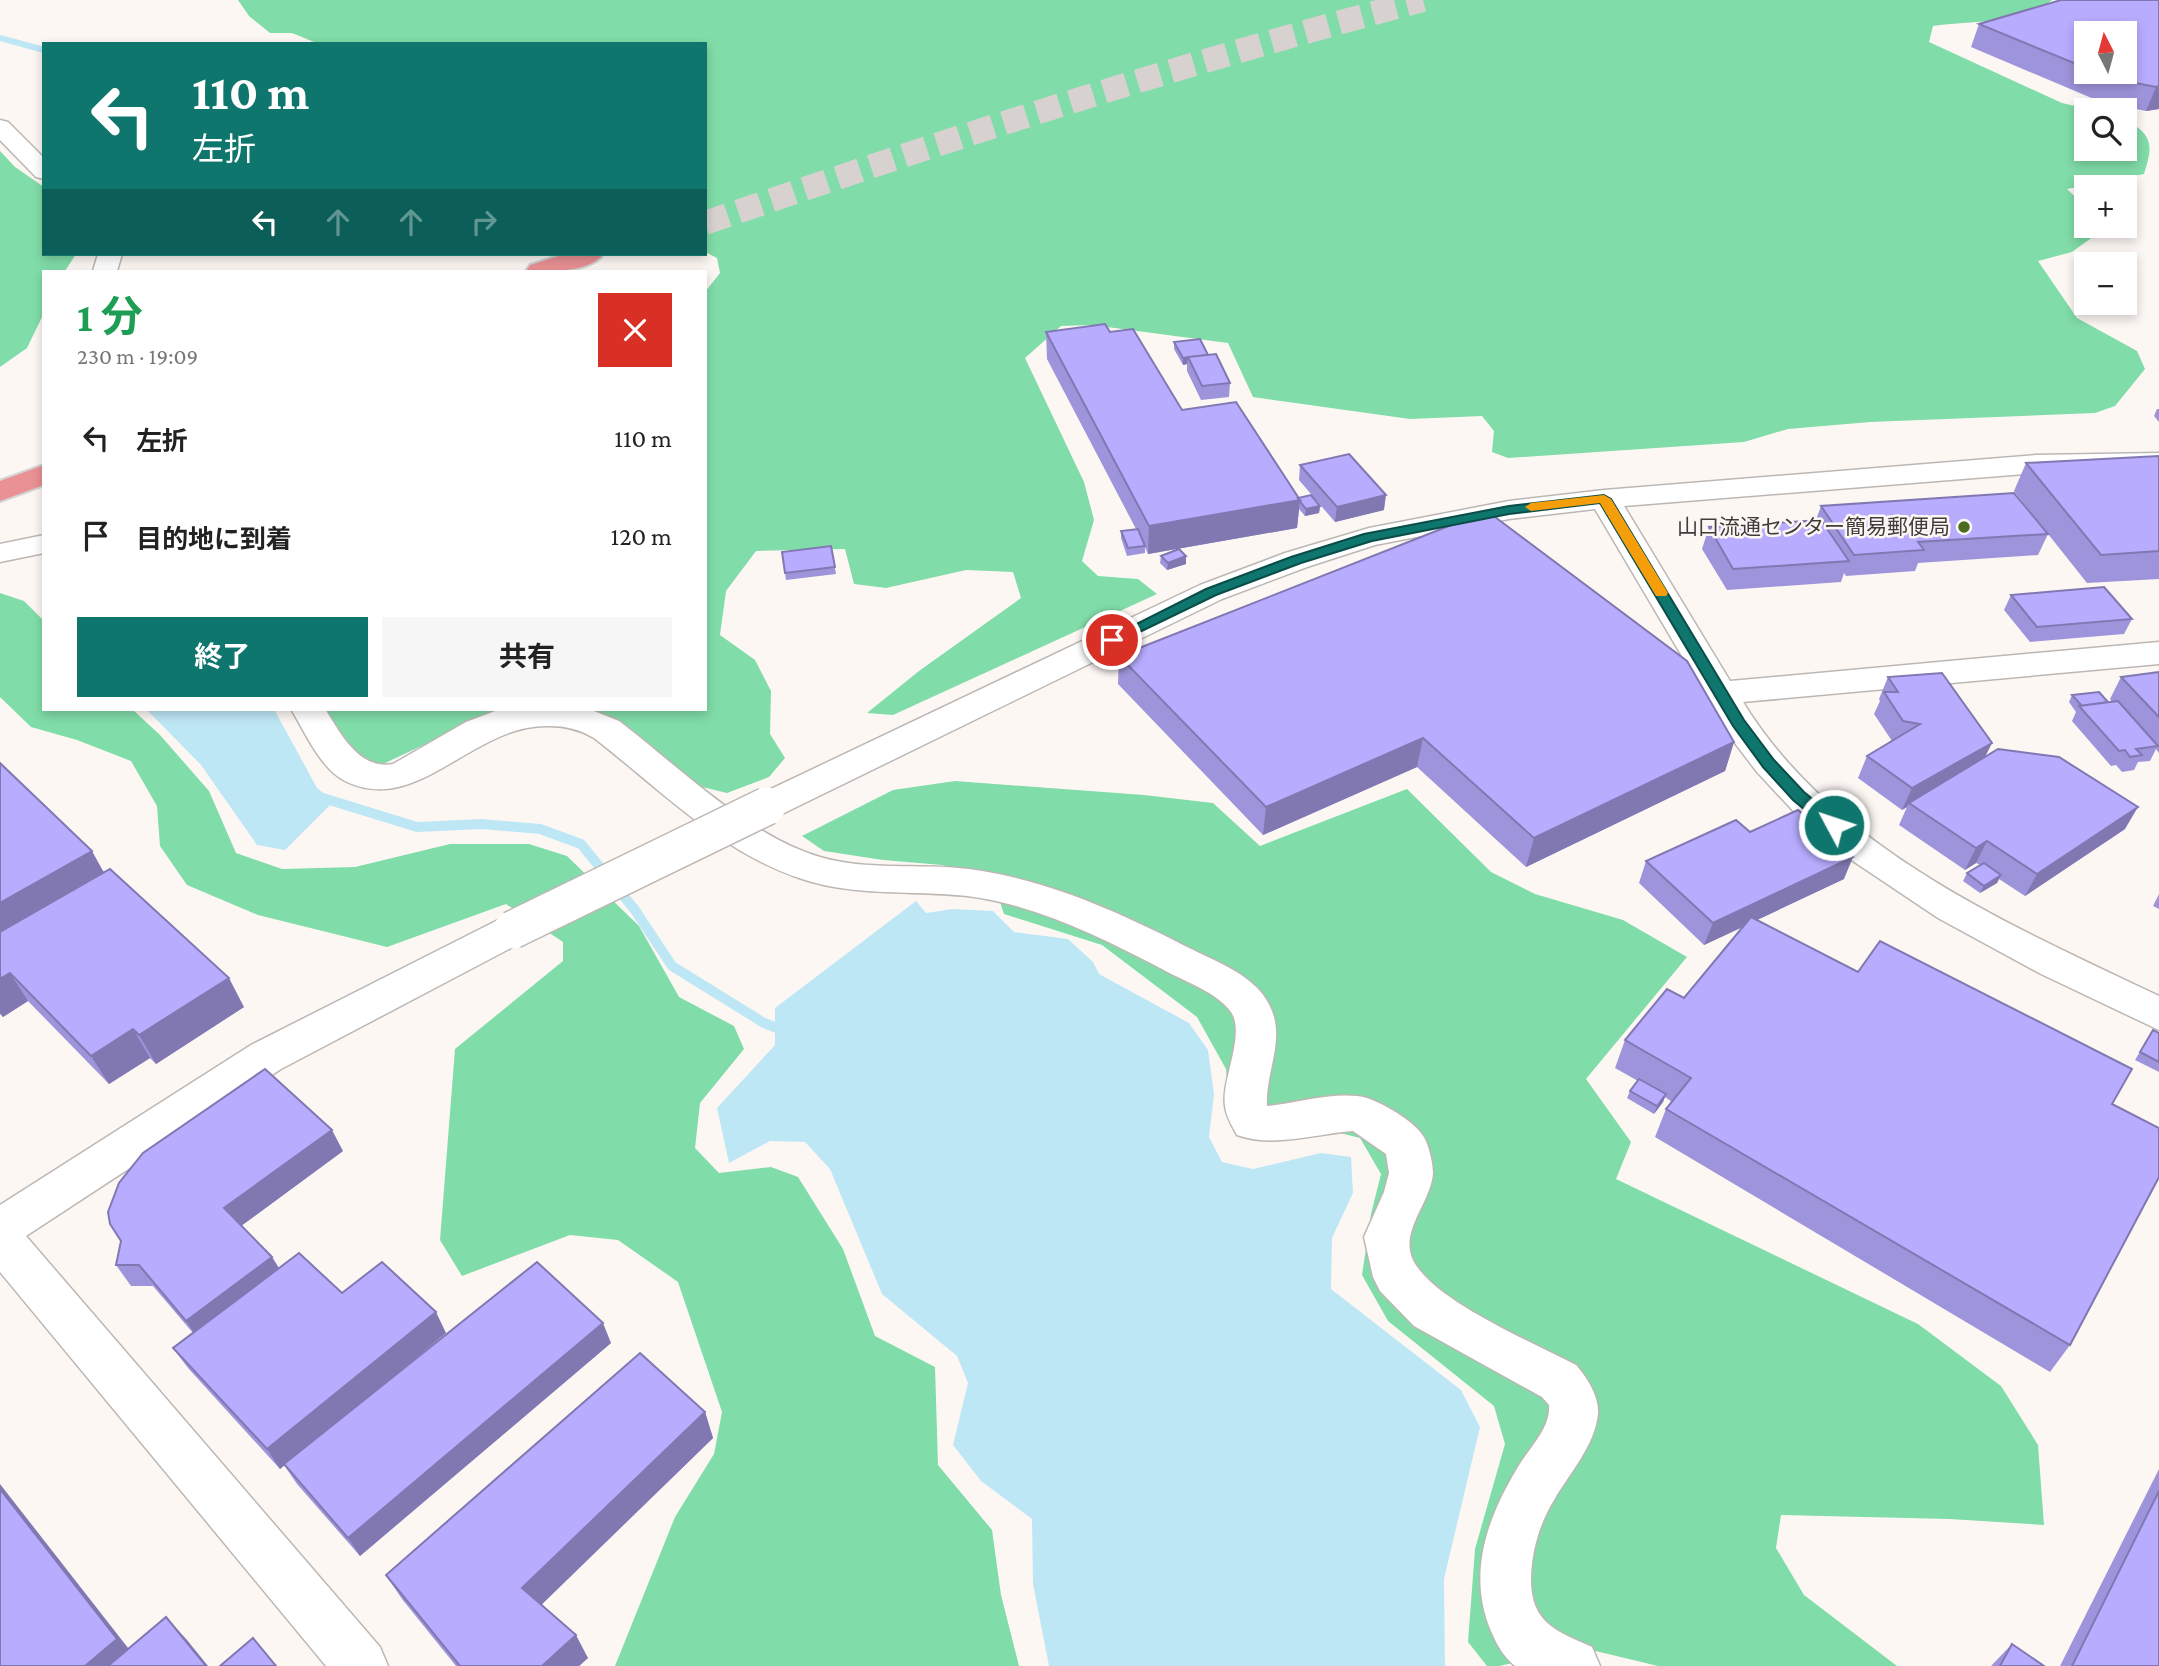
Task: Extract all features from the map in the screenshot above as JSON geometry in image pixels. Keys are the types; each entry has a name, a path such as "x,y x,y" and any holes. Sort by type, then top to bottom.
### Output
{"highway":[{"path":"543,270 584,256"},
{"path":"571,270 611,256"},
{"path":"0,467 42,451"},
{"path":"0,478 42,461"},
{"path":"0,492 42,475"}],"street":[{"path":"0,127 42,170"},
{"path":"0,1229 266,1057 512,930 1211,592 1296,560 1369,537 1439,522 1509,510 1604,499 2036,464 2159,462"},
{"path":"1604,499 1738,723 1768,763 1799,796 1872,856 1925,893 2012,942 2159,1014"},
{"path":"0,553 42,544"},
{"path":"1721,693 2159,653"},
{"path":"309,711 320,732 351,770 364,776 399,775 421,767 453,746 512,717 562,715 595,722 613,732 636,755 707,809 758,844 795,863 828,872 956,881 1023,892 1152,946 1225,985 1248,1004 1255,1023 1246,1104 1252,1123 1268,1124 1320,1116 1358,1114 1382,1126 1406,1145 1411,1173 1406,1192 1386,1237 1396,1277 1430,1311 1559,1381 1572,1396 1573,1419 1525,1501 1508,1550 1505,1591 1513,1624 1531,1646 1573,1666"},
{"path":"0,1240 361,1666"}],"green space":[{"path":"238,0 2052,0 2040,8 2011,18 1933,26 1929,42 2062,103 2074,106 2074,161 2137,161 2137,127 2146,135 2150,147 2144,174 2074,175 2074,188 2067,189 2074,196 2074,238 2091,238 2072,252 2038,261 2074,315 2137,351 2145,369 2115,406 2095,413 1870,422 1788,429 1744,442 1508,458 1492,452 1494,431 1482,416 1410,419 1253,397 1228,343 1092,325 1061,326 1025,358 1084,482 1094,520 1082,561 1098,576 1138,579 1157,594 893,715 867,713 919,671 1021,598 1013,572 966,570 886,588 854,584 845,549 756,551 726,591 720,635 755,660 771,691 770,734 785,758 769,777 727,793 694,785 612,724 581,711 707,711 707,289 720,273 717,258 707,253 707,42 314,42 292,33 270,33 249,16"},
{"path":"0,151 15,167 42,186 42,256 75,256 66,270 42,270 42,317 27,348 0,367"},
{"path":"0,593 24,601 42,619 42,711 134,711 160,735 209,791 236,853 282,869 355,867 450,844 529,844 567,856 639,926 679,997 734,1026 744,1049 700,1103 695,1148 719,1173 771,1167 798,1177 843,1249 875,1336 935,1367 938,1465 992,1530 1001,1595 1019,1666 615,1666 675,1517 714,1454 722,1412 678,1282 618,1240 570,1235 462,1276 440,1240 455,1049 563,961 563,942 506,904 387,947 258,915 187,885 160,846 157,806 131,761 77,740 31,727 0,697"},
{"path":"295,711 496,711 381,765 336,768 306,736"},
{"path":"955,781 1144,795 1213,803 1260,846 1407,789 1491,872 1535,894 1623,920 1687,957 1586,1079 1631,1142 1616,1179 1918,1324 2001,1386 2038,1445 2044,1525 1949,1519 1781,1515 1776,1548 1804,1595 1897,1666 1658,1666 1583,1648 1499,1666 1487,1666 1468,1642 1475,1549 1505,1444 1494,1406 1388,1321 1362,1275 1371,1214 1381,1174 1360,1138 1332,1131 1245,1139 1230,1118 1226,1069 1197,1017 1102,945 1004,914 992,878 942,865 824,851 802,836 893,790"}],"water":[{"path":"148,711 275,711 317,788 334,801 285,850 257,845 201,765"},
{"path":"916,901 926,913 953,909 993,911 1014,932 1068,939 1093,962 1099,974 1189,1023 1208,1050 1214,1094 1209,1137 1222,1162 1253,1169 1321,1153 1351,1157 1353,1193 1332,1238 1331,1289 1461,1390 1480,1427 1444,1579 1445,1666 1049,1666 1033,1584 1032,1519 981,1481 953,1445 968,1383 957,1356 882,1294 830,1169 805,1142 770,1141 729,1163 717,1108 775,1045 775,1008"}],"building":[{"path":"2061,0 2159,0 2159,86 2137,83 2137,21 2074,21 2074,63 1979,24"},
{"path":"1105,324 1110,332 1133,329 1182,410 1236,402 1300,500 1149,526 1046,332"},
{"path":"1200,339 1208,355 1183,358 1174,342"},
{"path":"1216,354 1230,383 1202,386 1188,357"},
{"path":"1349,454 1386,495 1337,507 1300,465"},
{"path":"2159,456 2159,551 2101,555 2026,463"},
{"path":"2014,493 2048,534 1918,542 1924,550 1854,555 1821,506"},
{"path":"1311,495 1320,506 1306,509 1298,498"},
{"path":"1487,511 1687,661 1734,742 1534,838 1423,738 1266,807 1119,656"},
{"path":"1821,520 1849,561 1733,569 1709,527"},
{"path":"1138,529 1145,546 1128,548 1121,531"},
{"path":"831,546 835,567 785,573 782,552"},
{"path":"1179,549 1186,556 1168,563 1161,556"},
{"path":"2104,587 2132,619 2037,627 2011,595"},
{"path":"2159,672 2159,717 2121,677"},
{"path":"1942,673 1992,743 1912,788 1867,756 1920,724 1903,721 1884,692 1898,692 1888,677"},
{"path":"2099,692 2108,702 2082,706 2072,695"},
{"path":"2118,701 2158,746 2136,749 2142,755 2130,757 2125,750 2119,751 2079,706"},
{"path":"1998,749 2059,757 2138,807 2037,874 1987,841 1976,848 1909,803"},
{"path":"0,763 92,851 0,903"},
{"path":"1798,810 1853,857 1713,923 1646,861 1736,820 1750,832"},
{"path":"1984,863 2001,875 1984,886 1967,873"},
{"path":"110,869 229,978 139,1035 133,1029 91,1056 10,973 0,979 0,932"},
{"path":"1751,917 1858,972 1880,941 2132,1069 2112,1104 2159,1128 2159,1177 2070,1345 1666,1109 1691,1078 1625,1040 1667,989 1684,998"},
{"path":"2153,1030 2159,1033 2159,1062 2140,1052"},
{"path":"265,1069 332,1130 224,1208 272,1257 186,1321 139,1265 116,1265 121,1241 110,1224 108,1212 119,1183 143,1153"},
{"path":"1639,1079 1666,1094 1657,1106 1630,1091"},
{"path":"299,1253 342,1293 382,1262 436,1312 267,1449 173,1348"},
{"path":"537,1262 603,1323 348,1538 284,1464"},
{"path":"640,1353 705,1412 522,1588 576,1635 542,1666 460,1666 386,1575"},
{"path":"0,1489 117,1639 85,1666 0,1666"},
{"path":"2159,1491 2159,1666 2072,1666"},
{"path":"166,1617 206,1666 108,1666"},
{"path":"253,1638 276,1666 220,1666"},
{"path":"2012,1644 2044,1666 2000,1666"}],"waterway":[{"path":"0,38 42,49"},
{"path":"323,798 417,827 482,824 540,829 581,844 635,910 672,966 764,1023 787,1032"}],"tunnel":[{"path":"707,222 1062,105 1242,50 1423,0"}],"slow traffic":[{"path":"1531,507 1604,499 1661,593"}],"place":[{"name":"山口流通センター簡易郵便局","path":"1964,527"}],"route":[{"path":"1112,640 1211,592 1296,560 1369,537 1509,510 1604,499 1738,723 1768,763 1799,796 1834,825"}]}
